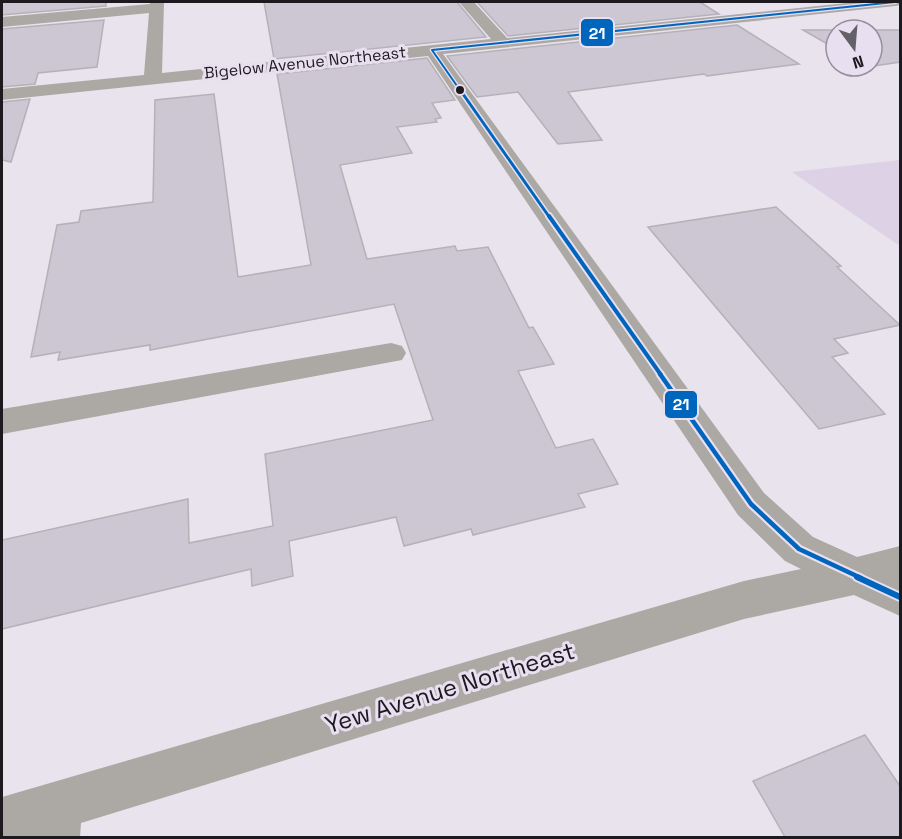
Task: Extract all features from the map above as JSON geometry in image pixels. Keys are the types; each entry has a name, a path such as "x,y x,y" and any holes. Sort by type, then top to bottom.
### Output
{"street":[{"path":"466,2 502,42"},
{"path":"889,2 900,8"},
{"name":"Bigelow Avenue Northeast","path":"2,95 895,2"},
{"path":"2,22 156,5 153,78"},
{"path":"432,50 751,504 799,549 900,597"},
{"path":"2,422 391,352"},
{"name":"Yew Avenue Northeast","path":"2,822 55,822 744,600 900,564"}],"shaded area":[{"path":"900,160 900,246 792,172"}],"building":[{"path":"2,2 106,2 106,6 2,15"},
{"path":"264,2 457,2 486,37 274,59"},
{"path":"477,2 700,2 719,14 508,36"},
{"path":"104,20 97,67 38,73 35,84 2,87 2,29"},
{"path":"737,25 799,64 568,92 602,140 558,144 518,92 477,97 447,56"},
{"path":"803,30 824,30 824,42"},
{"path":"884,30 900,30 900,62 884,64"},
{"path":"427,58 455,100 432,103 441,118 435,119 437,122 397,127 412,153 340,165 367,259 455,246 457,251 488,247 529,328 533,327 554,364 518,371 556,448 593,439 618,484 578,494 585,507 473,535 471,529 404,546 396,517 289,541 293,576 252,586 251,569 2,629 2,540 188,499 189,543 273,526 265,454 433,420 394,304 150,350 150,345 58,360 60,352 31,357 57,225 79,222 81,211 153,202 155,100 214,94 238,277 311,265 277,74"},
{"path":"30,99 11,162 2,160 2,102"},
{"path":"776,207 841,266 837,267 900,325 834,339 848,353 832,357 885,414 819,429 648,227"},
{"path":"865,735 900,786 900,837 785,837 753,781"}],"transit line":[{"name":"21","path":"895,2 432,50 751,504 799,549 900,597"}]}
